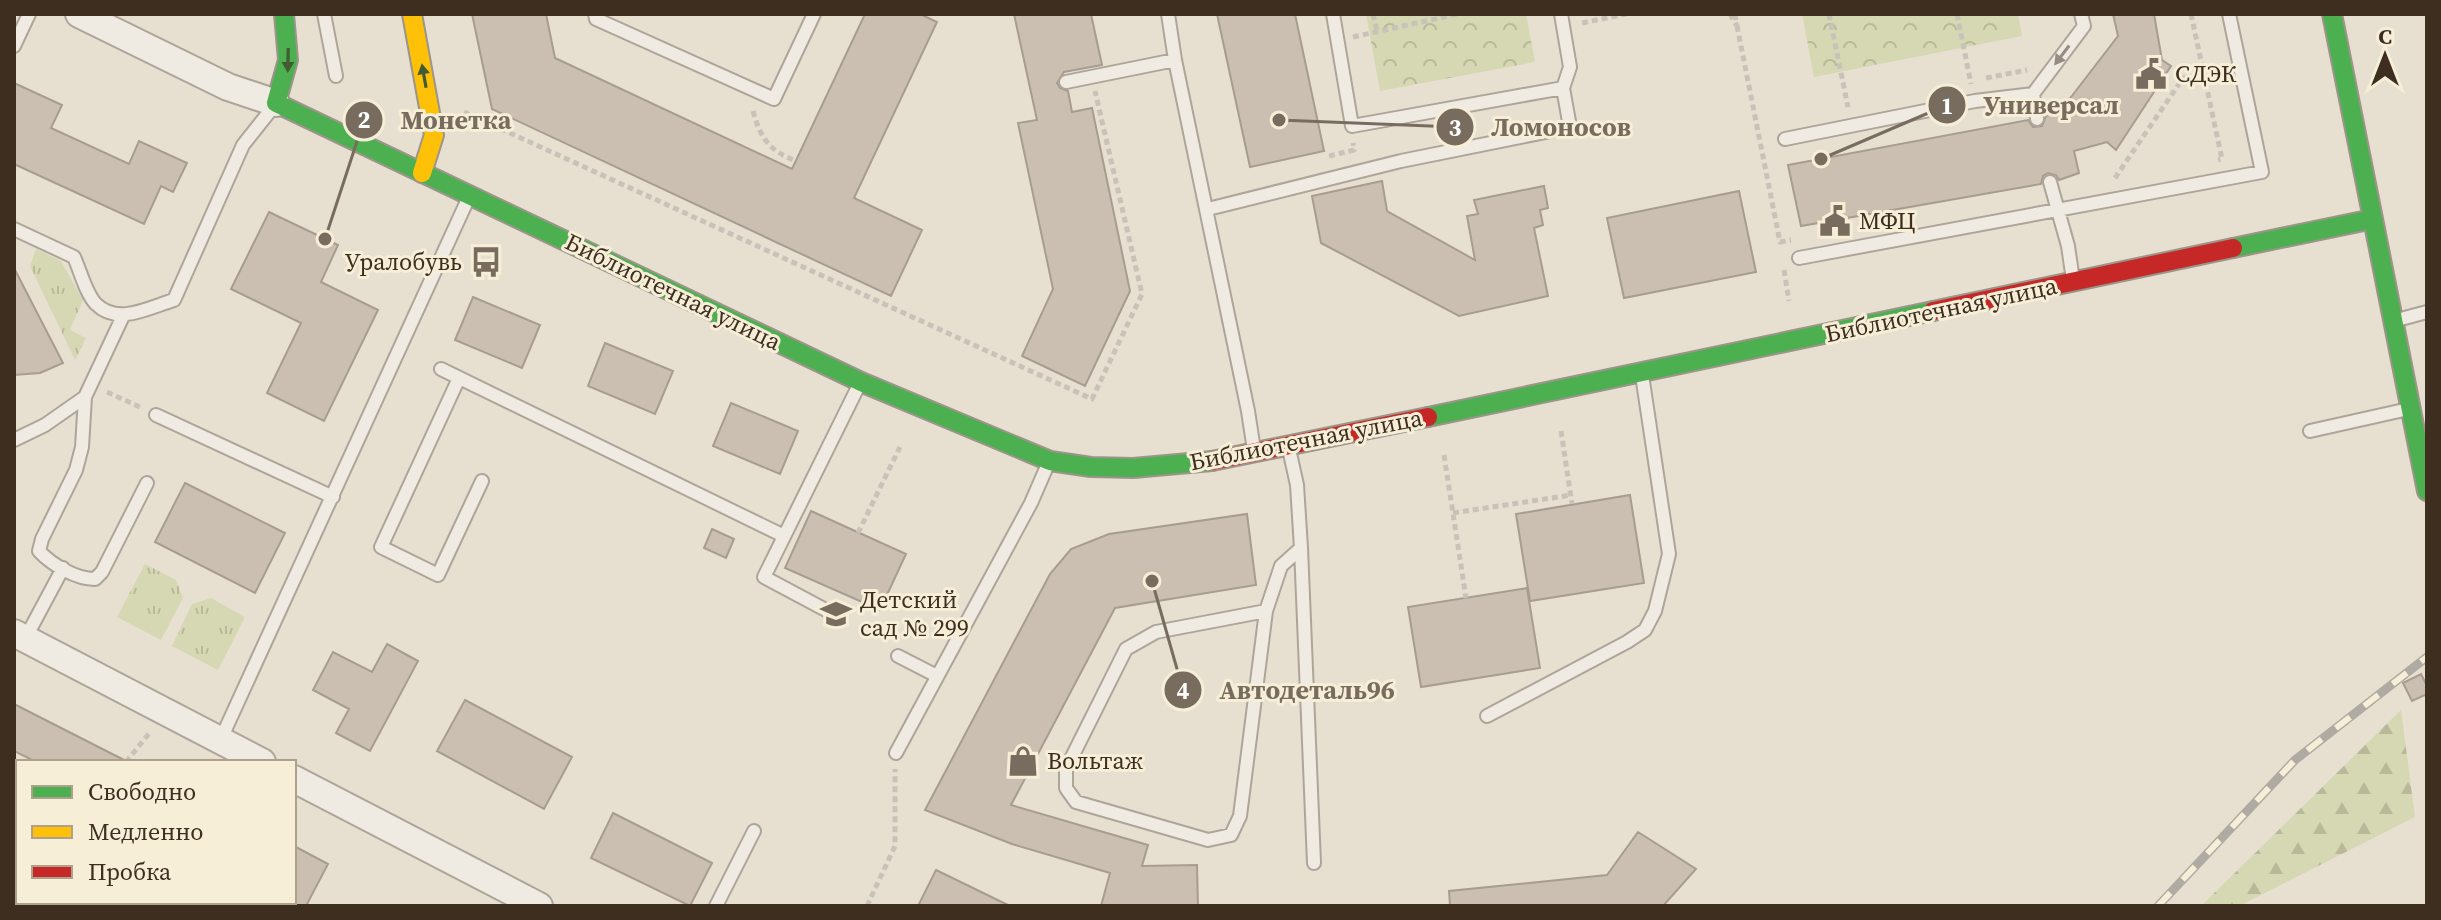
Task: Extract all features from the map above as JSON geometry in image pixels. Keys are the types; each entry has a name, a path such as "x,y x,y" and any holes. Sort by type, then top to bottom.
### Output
{"street":[{"path":"276,103 288,74 289,38 284,14"},
{"path":"412,14 434,135 422,173"},
{"path":"2332,14 2427,491"},
{"name":"Библиотечная улица","path":"88,16 228,87 276,103 861,382 1050,461 1091,467 1133,468 1217,461 2373,219"},
{"path":"19,636 258,760"},
{"path":"296,780 539,906"}],"lane":[{"path":"14,46 29,14"},
{"path":"324,14 336,76"},
{"path":"595,14 596,19 774,99 814,14"},
{"path":"1168,14 1254,452"},
{"path":"1333,14 1352,126 1563,88"},
{"path":"1208,209 1401,161 1570,127 1563,88 1570,67 1561,14"},
{"path":"2037,119 2033,94 2084,26 2081,14"},
{"path":"1799,258 2262,172 2229,14"},
{"path":"1066,82 1175,60"},
{"path":"1785,139 1975,101 2033,94"},
{"path":"14,229 74,257 95,303 123,316 174,300 243,145 276,103"},
{"path":"2050,182 2068,246 2073,283"},
{"path":"220,741 470,196"},
{"path":"2394,321 2427,312"},
{"path":"14,440 45,425 85,397 123,316"},
{"path":"441,369 784,536"},
{"path":"1487,716 1627,642 1645,630 1655,611 1669,554 1642,372"},
{"path":"459,378 381,547 438,575 482,481"},
{"path":"837,616 764,577 861,382"},
{"path":"85,397 82,447 76,470 39,551 47,560 84,579 95,579 102,572 147,483"},
{"path":"2310,431 2411,408"},
{"path":"156,415 333,497"},
{"path":"1288,446 1297,485 1301,548 1314,863"},
{"path":"896,753 1031,503 1050,461"},
{"path":"1266,611 1156,632 1126,649 1066,769 1066,788 1076,802 1208,840 1231,835 1240,816 1266,611 1281,566 1301,548"},
{"path":"19,636 63,568"},
{"path":"898,656 937,676"},
{"path":"716,906 754,831"}],"path":[{"path":"1373,14 1377,31"},
{"path":"1337,41 1458,14"},
{"path":"1582,24 1626,14"},
{"path":"1732,14 1737,26 1780,242 1795,239"},
{"path":"1829,14 1852,127"},
{"path":"1957,14 1975,101"},
{"path":"2191,14 2222,159 2206,162"},
{"path":"1955,84 2034,69"},
{"path":"2115,178 2183,78 2204,74"},
{"path":"464,112 1092,399 1142,294 1092,77"},
{"path":"747,86 759,133 780,156 796,161"},
{"path":"1835,109 1863,103"},
{"path":"1329,156 1354,150"},
{"path":"2103,181 2130,176"},
{"path":"92,385 156,415"},
{"path":"1561,431 1572,504"},
{"path":"858,533 900,447"},
{"path":"1444,455 1466,598"},
{"path":"1453,513 1571,495"},
{"path":"128,760 166,711"},
{"path":"867,906 895,846 896,753"}],"green space":[{"path":"1366,14 1526,14 1535,62 1380,91"},
{"path":"1802,14 2018,14 2022,36 1814,77"},
{"path":"36,249 61,261 83,300 70,330 86,338 75,360 30,266"},
{"path":"145,564 176,580 183,598 161,640 117,617"},
{"path":"211,598 245,617 218,670 172,646 192,604"},
{"path":"2401,710 2415,817 2239,906 2201,906"}],"building":[{"path":"472,14 546,14 555,58 792,169 865,14 920,14 937,22 854,198 922,230 891,296 492,109"},
{"path":"1014,14 1091,14 1102,65 1064,72 1057,83 1068,91 1072,112 1092,108 1130,291 1085,386 1022,356 1053,289 1018,123 1037,120"},
{"path":"1217,14 1295,14 1324,151 1250,167"},
{"path":"2113,14 2154,14 2162,60 2171,66 2116,150 2107,142 2074,151 2079,173 2059,180 2056,175 2048,173 2043,176 2041,184 1801,226 1788,165 2028,120 2033,127 2042,126 2046,116 2061,110 2118,36"},
{"path":"14,83 62,105 51,128 129,164 139,141 187,163 173,192 161,186 144,224 14,164"},
{"path":"1382,181 1387,211 1475,260 1467,216 1478,214 1474,200 1544,186 1548,208 1540,210 1543,225 1534,228 1548,296 1459,316 1321,243 1312,196"},
{"path":"1739,191 1756,272 1624,298 1607,218"},
{"path":"269,212 338,245 321,282 378,310 324,421 267,393 301,323 231,289"},
{"path":"14,268 63,363 40,373 14,375"},
{"path":"473,297 540,325 522,368 455,340"},
{"path":"605,343 673,371 655,414 588,386"},
{"path":"731,403 798,431 780,474 713,446"},
{"path":"185,483 285,533 255,593 155,542"},
{"path":"1630,495 1644,583 1530,601 1516,514"},
{"path":"811,511 906,554 880,610 785,568"},
{"path":"1247,514 1256,585 1115,608 1011,805 1148,845 1142,866 1197,865 1198,906 1101,906 1110,873 1012,844 925,810 1050,574 1071,549 1109,534"},
{"path":"712,529 734,539 726,558 704,548"},
{"path":"1527,588 1540,668 1421,687 1408,607"},
{"path":"387,644 418,661 370,751 336,733 349,709 313,690 333,652 372,672"},
{"path":"2421,674 2427,694 2412,701 2403,683"},
{"path":"465,700 572,757 544,809 437,751"},
{"path":"14,704 124,760 32,760 14,751"},
{"path":"613,813 712,863 690,906 591,858"},
{"path":"1638,832 1696,869 1663,906 1450,906 1449,891 1607,875"},
{"path":"296,847 328,864 306,906 294,906"},
{"path":"936,870 1010,906 918,906"}],"railway":[{"path":"2158,906 2295,760 2427,657"}],"traffic: fast":[{"path":"284,14 288,60 276,103 861,382 1050,461 1091,467 1133,468 1212,461"},
{"path":"2233,248 2373,219 2332,14"},
{"path":"2373,219 2427,491"},
{"path":"1428,417 1933,311"}],"traffic: slow":[{"path":"412,14 434,135 422,173"}],"traffic: jam":[{"path":"1933,311 2233,248"},
{"path":"1212,461 1428,417"}],"place":[{"name":"СДЭК","path":"2151,74"},
{"name":"Ломоносов","path":"1279,120"},
{"name":"Универсал","path":"1821,159"},
{"name":"МФЦ","path":"1835,221"},
{"name":"Монетка","path":"325,239"},
{"name":"Уралобувь","path":"486,262"},
{"name":"Автодеталь96","path":"1152,581"},
{"name":"Детский сад № 299","path":"836,614"},
{"name":"Вольтаж","path":"1023,761"}]}
